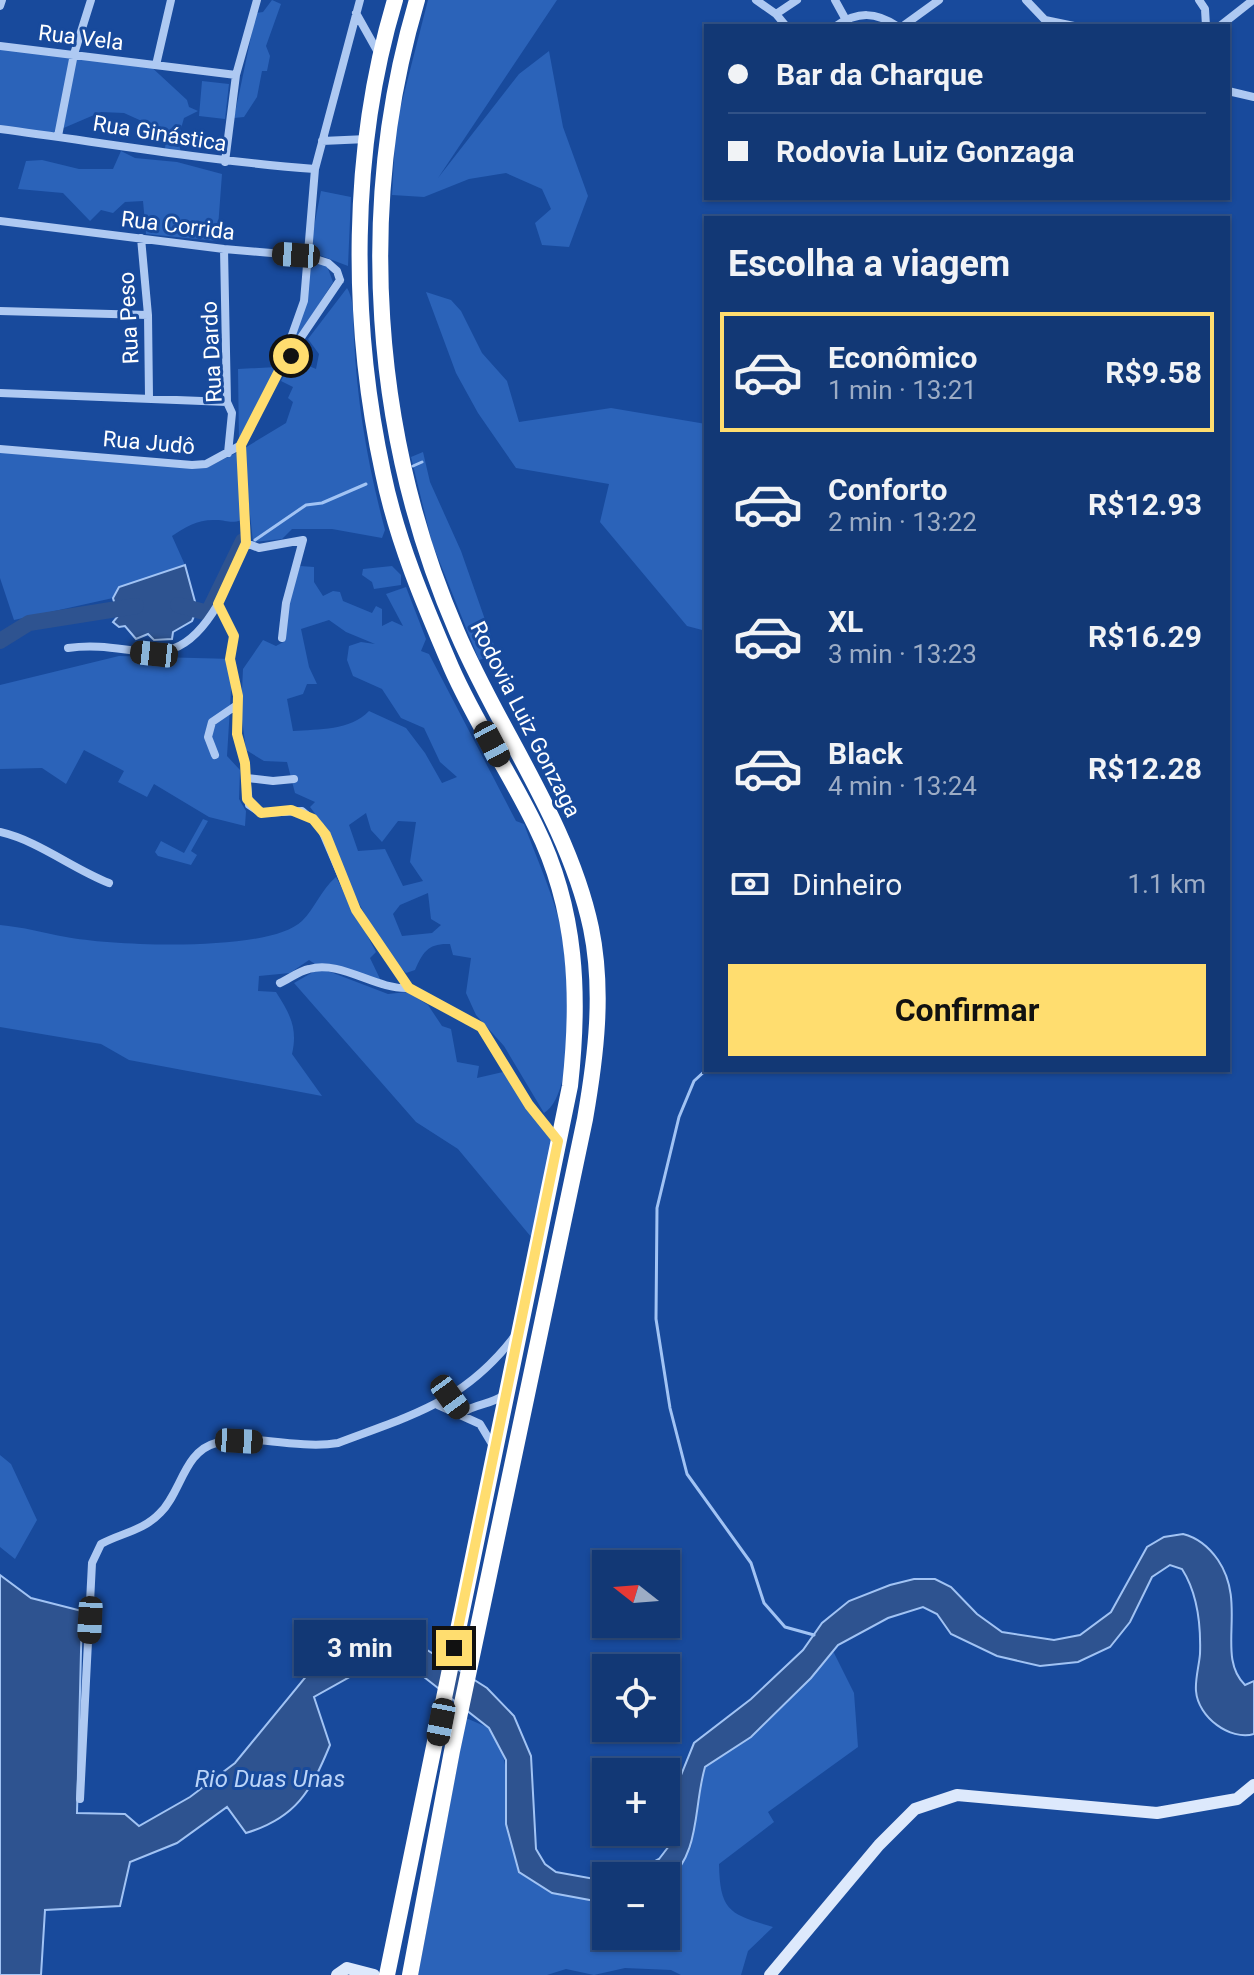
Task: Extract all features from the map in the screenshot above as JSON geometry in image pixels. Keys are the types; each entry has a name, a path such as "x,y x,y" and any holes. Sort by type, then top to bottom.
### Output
{"highway":[{"name":"Rodovia Luiz Gonzaga","path":"395,0 381,57 367,139 361,282 368,384 383,473 399,534 453,672 548,853 571,932 577,1027 570,1086 454,1648 444,1748 410,1975"},
{"name":"Rodovia Luiz Gonzaga","path":"387,1975 444,1748 475,1654 588,1104 598,1029 597,978 591,929 575,873 555,824 488,699 446,606 418,527 396,426 381,294 381,227 387,147 405,39 417,0"}],"main road":[{"path":"770,1975 879,1845 915,1809 957,1795 1157,1813 1237,1799 1254,1785"},
{"path":"337,1975 347,1968 374,1975"}],"street":[{"path":"0,6 2,0"},
{"path":"58,136 74,54 91,0"},
{"path":"156,65 171,0"},
{"path":"225,162 236,75 257,0"},
{"path":"281,367 304,301 315,169 360,0"},
{"path":"756,0 784,24"},
{"path":"776,14 797,0"},
{"path":"835,0 846,20"},
{"path":"903,24 939,0"},
{"path":"1026,0 1039,24"},
{"path":"1199,0 1205,9 1206,24"},
{"path":"1223,24 1253,0"},
{"path":"1033,10 1045,20 1064,24"},
{"path":"356,12 381,57"},
{"path":"839,24 873,14 896,24"},
{"name":"Rua Vela","path":"0,46 236,75"},
{"path":"1230,91 1254,97"},
{"name":"Rua Ginástica","path":"0,129 225,162 315,169"},
{"path":"322,141 367,139"},
{"name":"Rua Corrida","path":"0,221 306,256 328,263 337,271 340,280"},
{"name":"Rua Peso","path":"141,238 148,315 149,397"},
{"name":"Rua Dardo","path":"224,249 227,402 232,413 228,453"},
{"path":"68,648 94,644 154,654 178,647 203,630 246,543 241,445 281,367 340,280 361,282"},
{"path":"0,311 148,315"},
{"name":"Rua Peso","path":"0,393 227,402"},
{"name":"Rua Judô","path":"0,449 192,465 206,464 241,445"},
{"path":"246,543 259,548 303,540 286,603 282,638"},
{"path":"218,604 234,636 230,659 237,705 237,734 247,778 247,799 255,810 269,814 302,811 320,826 356,910 409,988"},
{"path":"215,755 208,737 212,722 237,705"},
{"path":"247,778 273,781 294,779"},
{"path":"0,832 27,841 77,870 109,883"},
{"path":"280,983 310,968 337,969 384,987 409,988 481,1027 529,1105 558,1141"},
{"path":"80,1799 92,1563 101,1544 147,1526 160,1514 195,1455 205,1447 239,1441 321,1446 437,1405 502,1353 520,1330"},
{"path":"462,1413 475,1404 495,1402 507,1393"},
{"path":"450,1397 462,1413"},
{"path":"437,1405 462,1413 480,1424 491,1439 494,1456"}],"shaded area":[{"path":"272,0 281,4 266,46 270,56 267,71 262,71 257,97 244,117 234,118 256,13 263,12"},
{"path":"428,0 557,0 438,178 519,74 549,51 563,127 588,196 569,247 542,245 535,223 551,209 542,189 506,173 469,179 424,197 392,195 396,125"},
{"path":"0,47 147,63 187,100 189,107 198,111 184,118 178,139 181,153 165,149 166,139 155,127 124,113 101,112 52,133 0,129"},
{"path":"202,81 229,84 225,119 199,116"},
{"path":"121,151 135,158 177,162 222,174 217,241 146,234 143,201 125,202 113,213 101,210 90,221 63,193 18,189 26,161 42,160 79,169 113,169"},
{"path":"321,191 351,197 348,266 314,253 310,247"},
{"path":"313,261 327,266 333,282 287,355 296,334 307,263"},
{"path":"347,288 352,305 364,434 385,530 382,538 332,529 292,529 282,539 253,542 243,449 286,423 293,402 288,398 293,387 281,381 293,359 316,369 319,354 308,339"},
{"path":"426,292 451,300 461,311 482,353 507,381 519,422 611,408 704,424 704,630 687,626 600,522 609,484 516,468 478,413 456,373"},
{"path":"277,367 239,443 238,369"},
{"path":"0,449 206,468 238,452 242,520 204,521 172,536 185,565 119,587 113,598 14,620 0,578"},
{"path":"423,452 430,482 461,551 497,654 479,660 432,543 411,457"},
{"path":"300,566 314,567 314,582 323,596 333,591 340,592 343,601 372,613 376,606 382,609 382,626 392,621 403,626 386,594 406,587 426,639 421,651 429,654 516,821 524,824 558,917 567,990 567,1051 563,1078 555,1100 544,1113 504,1046 476,1015 466,993 471,958 453,955 450,944 436,945 424,954 415,970 406,973 370,924 325,827 310,807 315,802 295,793 287,762 264,761 246,750 241,712 243,669 263,640 276,646 285,641 287,609","holes":["329,620 346,632 375,644 361,642 349,646 347,660 353,676 382,689 401,718 424,728 440,762 457,777 442,783 406,728 369,711 343,726 293,731 287,699 303,694 307,684 317,684 309,667 301,629","366,813 371,830 382,842 398,821 416,822 410,862 423,881 403,886 385,849 358,851 349,825","428,893 431,919 441,925 432,933 402,936 393,914 400,905"]},
{"path":"392,566 401,575 401,585 374,589 372,582 362,575 363,569"},
{"path":"119,656 233,659 227,756 240,770 239,799 246,811 245,826 209,817 154,784 147,797 118,782 124,771 84,750 66,784 42,768 0,769 0,685"},
{"path":"203,819 208,821 191,851 197,855 191,865 158,856 155,852 161,841 184,853"},
{"path":"336,877 376,952 370,958 382,983 318,966 309,960 290,973 259,976 258,991 276,992 281,1000 293,1029 292,1054 322,1096 129,1060 101,1044 0,1027 0,925 118,943 189,944 258,938 284,931 302,921"},
{"path":"320,968 388,994 407,992 428,1005 442,1026 451,1029 457,1062 479,1066 477,1078 503,1072 552,1141 532,1238 458,1149 416,1122 294,983"},
{"path":"0,1455 11,1464 37,1520 15,1559 0,1547"},
{"path":"833,1651 854,1693 858,1747 768,1812 774,1822 719,1864 722,1892 730,1909 773,1927 748,1951 741,1975 681,1975 671,1970 625,1968 594,1975 566,1969 547,1975 418,1975 466,1718 489,1728 503,1755 508,1780 506,1804 519,1872 592,1898 592,1950 680,1950 680,1863 691,1848 705,1767 774,1714"}],"water":[{"path":"185,565 197,609 192,621 173,632 172,639 154,640 148,634 136,639 125,626 119,627 113,622 118,616 113,598 119,587"},
{"path":"1183,1534 1194,1538 1218,1560 1227,1577 1231,1594 1232,1659 1236,1673 1245,1685 1254,1681 1254,1734 1235,1734 1217,1725 1198,1701 1199,1621 1192,1589 1182,1569 1170,1565 1152,1577 1130,1622 1110,1647 1078,1662 1040,1666 997,1656 951,1634 937,1614 923,1607 888,1618 838,1645 811,1678 751,1737 705,1767 691,1844 685,1858 680,1866 680,1862 653,1862 669,1846 680,1846 680,1778 694,1743 751,1699 803,1650 822,1623 849,1601 890,1585 914,1579 935,1579 951,1587 977,1614 1002,1632 1054,1640 1080,1635 1111,1612 1147,1547 1164,1537"},
{"name":"Rio Duas Unas","path":"0,1575 31,1598 82,1611 77,1813 125,1814 139,1826 190,1797 235,1763 326,1652 394,1629 487,1688 514,1716 531,1756 536,1849 545,1864 556,1872 592,1878 592,1900 552,1893 519,1872 506,1824 506,1760 489,1728 401,1659 357,1673 314,1697 330,1745 316,1776 290,1811 246,1833 227,1807 177,1843 130,1862 120,1906 45,1910 41,1975 0,1975"}],"waterway":[{"path":"413,466 422,462"},
{"path":"255,540 306,505 322,503 366,484"},
{"path":"178,605 208,613 243,541"},
{"path":"0,641 29,623 136,606"},
{"path":"704,1072 694,1081 679,1117 657,1208 656,1319 670,1408 687,1474 751,1563 764,1603 785,1627 814,1635"}],"route":[{"path":"291,356 281,367 241,445 246,543 218,604 234,636 230,659 237,688 237,734 245,763 249,805 269,814 302,811 320,826 356,910 409,988 470,1018 481,1027 529,1105 558,1141 454,1648"}]}
